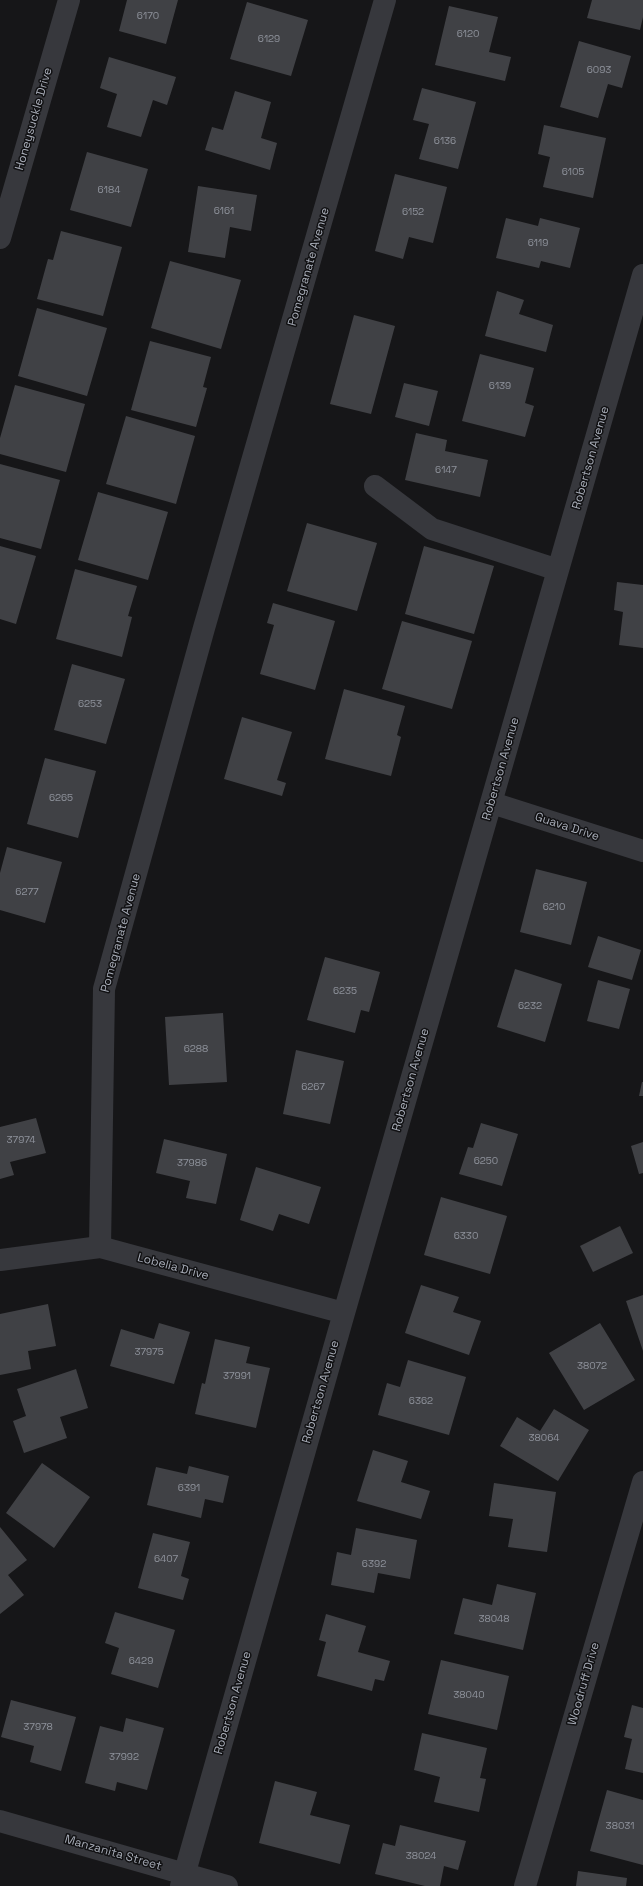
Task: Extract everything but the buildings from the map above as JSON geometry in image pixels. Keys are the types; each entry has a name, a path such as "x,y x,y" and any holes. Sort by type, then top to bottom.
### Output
{"street":[{"name":"Honeysuckle Drive","path":"0,238 69,0"},
{"name":"Pomegranate Avenue","path":"100,1247 104,989 204,628 233,534 384,0"},
{"name":"Robertson Avenue","path":"183,1880 344,1313 643,275"},
{"path":"375,486 432,529 558,570"},
{"name":"Guava Drive","path":"492,803 643,851"},
{"name":"Lobelia Drive","path":"0,1260 100,1247 344,1313"},
{"name":"Woodruff Drive","path":"525,1886 643,1482"},
{"name":"Manzanita Street","path":"0,1821 183,1880 227,1886"}]}
